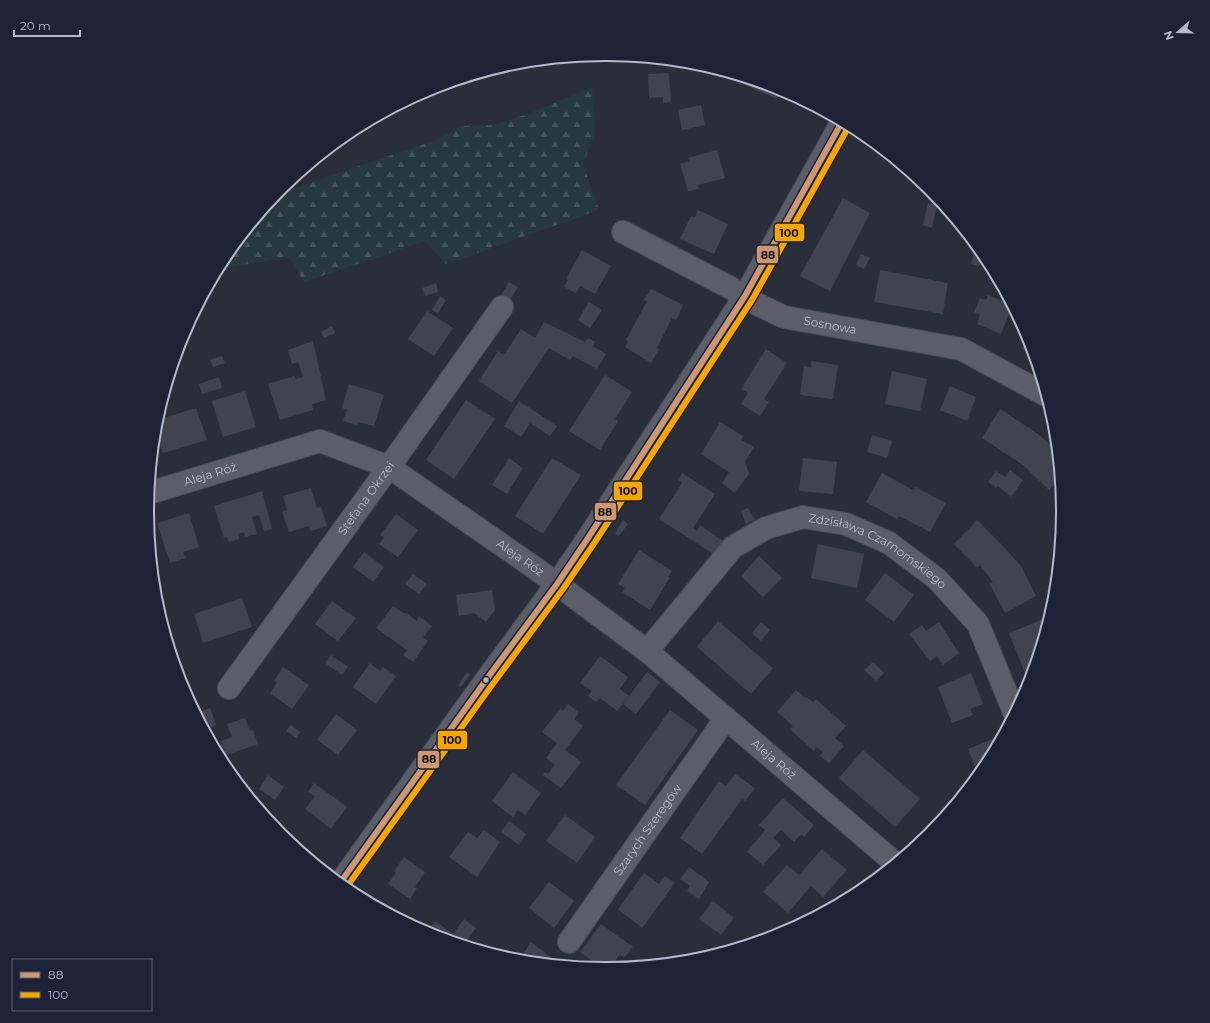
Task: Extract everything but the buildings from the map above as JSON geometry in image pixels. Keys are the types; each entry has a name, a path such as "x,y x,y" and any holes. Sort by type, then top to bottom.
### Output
{"street":[{"path":"344,878 557,584 744,296 839,127"},
{"name":"Sosnowa","path":"623,232 784,317 961,349 1039,392"},
{"name":"Stefana Okrzei","path":"229,688 389,467 502,307"},
{"name":"Aleja Róż","path":"155,491 320,441 389,467 557,584 647,651 891,859"},
{"name":"Zdzisława Czarnomskiego","path":"647,651 733,547 766,528 803,517 846,524 889,543 937,579 978,624 1011,706"},
{"name":"Szarych Szeregów","path":"569,942 726,718"}],"green space":[{"path":"593,87 595,132 583,164 599,210 446,264 425,241 304,282 289,257 226,268 266,214 290,190 436,140 461,126 493,125 528,114"}],"transit line":[{"name":"88","path":"344,878 557,584 588,538 745,296 839,127"},
{"name":"100","path":"350,882 563,589 595,542 752,300 846,131"}]}
